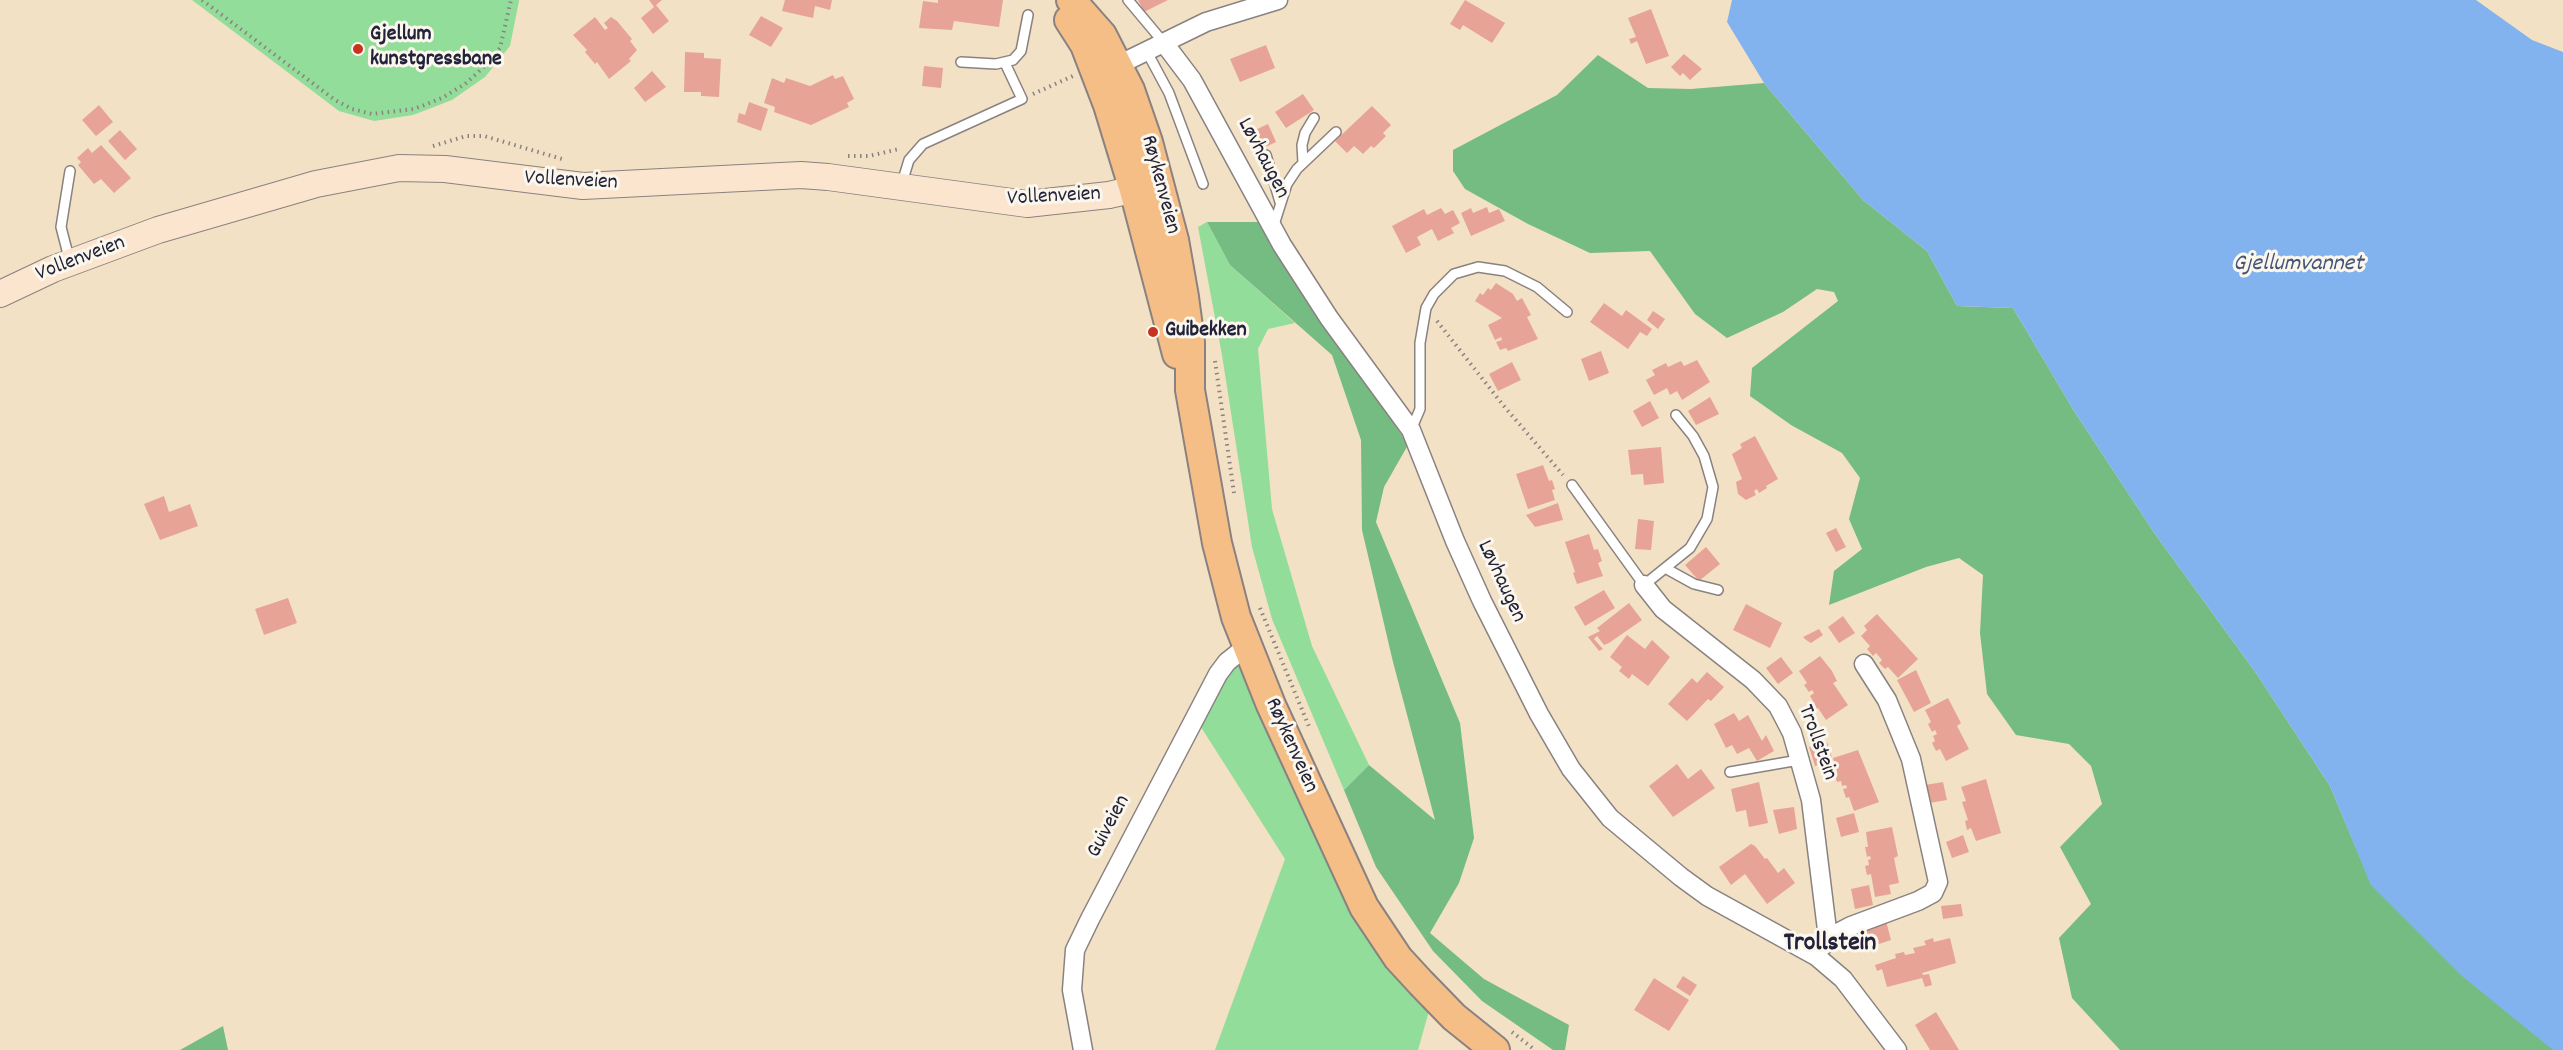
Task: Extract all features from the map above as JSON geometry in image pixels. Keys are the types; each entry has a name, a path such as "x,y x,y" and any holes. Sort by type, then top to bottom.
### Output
{"main road":[{"name":"Røykenveien","path":"1054,0 1086,45 1097,72 1139,114 1146,187 1174,240 1190,342 1190,390 1217,543 1236,617 1271,705 1364,907 1398,958 1454,1017 1502,1040"},
{"name":"Røykenveien","path":"1071,0 1094,23 1097,72"},
{"name":"Vollenveien","path":"0,294 70,262 158,230 327,181 399,168 445,169 583,186 784,175 828,177 1027,204 1109,195 1146,187"}],"street":[{"path":"1097,72 1147,52 1206,22 1278,0"},
{"name":"Løvhaugen","path":"1164,43 1192,80 1273,229 1329,318 1411,430 1455,541 1482,601 1539,714 1571,769 1610,818 1681,878 1707,896 1816,956 1843,979 1897,1050"},
{"name":"Trollstein","path":"1644,585 1663,609 1753,680 1778,705 1792,733 1810,800 1828,938"},
{"name":"Guiveien","path":"1083,1050 1072,990 1076,950 1089,919 1218,674 1227,662 1247,646"},
{"path":"1816,956 1828,938 1851,926 1918,901 1933,893 1938,882 1911,759 1887,700 1864,664"}],"lane":[{"path":"1128,0 1164,43"},
{"path":"961,62 1005,63 1013,60 1021,51 1028,15"},
{"path":"1147,52 1169,93 1203,184"},
{"path":"901,186 909,160 922,144 1022,99 1005,63"},
{"path":"1303,163 1302,145 1305,133 1314,118"},
{"path":"1273,229 1287,184 1303,163 1336,132"},
{"path":"1266,155 1280,203"},
{"path":"70,171 61,227 70,262"},
{"path":"1411,430 1420,409 1420,343 1426,308 1434,294 1454,274 1478,267 1505,271 1537,286 1567,312"},
{"path":"1572,485 1644,585 1690,548 1707,519 1713,487 1704,456 1693,436 1676,415"},
{"path":"1665,568 1694,584 1718,590"},
{"path":"1730,772 1799,760"}],"path":[{"path":"202,0 335,99 352,109 372,114 414,109 442,98 465,84 486,65 500,48 511,0"},
{"path":"1022,99 1097,72"},
{"path":"1426,308 1503,405 1572,485"},
{"path":"1260,608 1310,729"},
{"path":"1502,1040 1535,1050"}],"green space":[{"path":"192,0 519,1 510,46 485,77 452,100 413,115 374,121 339,111"},
{"path":"1598,55 1648,88 1691,89 1764,83 1863,200 1927,251 1957,306 2013,308 2074,411 2155,534 2256,673 2330,786 2371,884 2554,1050 2120,1050 2072,998 2059,938 2091,904 2060,847 2102,804 2091,766 2069,744 2016,735 1987,694 1980,633 1983,575 1959,558 1926,567 1829,605 1834,571 1862,549 1849,519 1860,478 1842,453 1791,425 1750,396 1752,368 1838,301 1834,292 1817,289 1783,312 1727,338 1695,314 1650,251 1590,253 1528,224 1465,189 1453,171 1453,150 1557,95"},
{"path":"1207,222 1230,265 1295,323 1268,329 1258,349 1272,509 1312,646 1369,765 1344,790 1272,619 1252,547 1222,355 1198,227"},
{"path":"1207,222 1266,222 1327,322 1408,445 1384,487 1376,522 1460,723 1474,838 1459,883 1430,933 1484,979 1569,1025 1565,1050 1553,1050 1482,1001 1433,951 1376,867 1344,790 1369,765 1435,820 1393,662 1362,530 1361,440 1332,355 1230,265"},
{"path":"1238,660 1429,1011 1418,1050 1215,1050 1285,859 1199,724"},
{"path":"223,1026 228,1050 180,1050"}],"water":[{"name":"Gjellumvannet","path":"1732,0 2476,0 2532,40 2563,52 2563,1050 2554,1050 2548,1046 2462,976 2371,885 2330,786 2256,673 2155,534 2074,411 2013,308 1957,306 1927,251 1863,200 1764,83 1727,22"}],"building":[{"path":"649,0 662,0 656,5 669,21 653,34 641,18 654,7"},
{"path":"785,0 832,0 830,10 815,6 813,18 782,11"},
{"path":"938,0 1003,0 999,27 954,21 952,30 919,28 923,1 938,3"},
{"path":"1138,0 1168,0 1144,12"},
{"path":"1465,0 1505,23 1492,43 1463,25 1460,30 1450,24"},
{"path":"1651,9 1669,56 1646,64 1637,41 1631,44 1629,39 1636,37 1628,18"},
{"path":"761,16 783,28 771,47 749,35"},
{"path":"595,17 605,30 608,28 604,23 611,17 617,21 632,39 630,41 637,50 629,59 631,61 609,79 573,35"},
{"path":"1266,45 1275,68 1240,82 1230,59"},
{"path":"685,52 704,53 704,58 721,59 719,97 701,96 701,92 684,92"},
{"path":"1684,54 1702,69 1690,80 1683,73 1680,76 1671,67"},
{"path":"924,66 943,68 941,88 922,86"},
{"path":"652,71 666,87 645,102 634,88"},
{"path":"833,75 835,79 843,76 854,99 847,103 849,107 811,125 774,112 775,107 764,103 772,78 784,83 786,78 810,86"},
{"path":"1303,94 1314,110 1286,128 1275,112"},
{"path":"749,102 768,109 761,131 737,122 739,113 745,115"},
{"path":"99,105 113,122 96,136 82,120"},
{"path":"1372,106 1391,125 1383,133 1386,136 1374,148 1371,146 1363,154 1354,146 1347,153 1335,141"},
{"path":"1268,124 1276,142 1259,150 1251,132"},
{"path":"120,130 137,149 125,160 108,141"},
{"path":"101,145 131,178 114,193 101,179 94,184 78,165 81,162 77,158 88,148 92,153"},
{"path":"1487,207 1489,213 1499,209 1505,221 1471,236 1461,213 1471,208 1473,213"},
{"path":"1441,208 1445,214 1453,210 1460,223 1451,228 1454,233 1438,241 1432,229 1417,237 1421,245 1406,253 1392,226 1424,209 1427,215"},
{"path":"1496,283 1513,294 1517,301 1522,298 1531,315 1527,317 1538,339 1508,351 1506,348 1500,350 1496,342 1502,340 1501,337 1495,340 1488,325 1502,318 1475,301 1480,293 1483,295 1488,288 1491,290"},
{"path":"1604,303 1622,316 1626,310 1652,329 1647,336 1640,332 1628,349 1590,322"},
{"path":"1653,311 1665,319 1658,329 1647,320"},
{"path":"1601,351 1609,373 1589,381 1581,359"},
{"path":"1697,360 1710,382 1682,400 1677,391 1670,395 1667,388 1654,395 1646,380 1655,375 1652,370 1666,363 1668,367 1681,361 1684,366"},
{"path":"1512,362 1521,380 1498,391 1489,374"},
{"path":"1710,397 1719,414 1696,425 1688,411"},
{"path":"1650,401 1659,418 1642,427 1633,411"},
{"path":"1755,436 1778,479 1759,493 1757,489 1754,491 1756,495 1746,500 1738,494 1736,482 1742,479 1732,454 1742,448 1740,444"},
{"path":"1661,447 1664,483 1644,485 1643,474 1631,475 1628,450"},
{"path":"1543,465 1549,481 1552,480 1555,500 1528,509 1516,474"},
{"path":"164,496 169,512 190,504 198,526 160,540 144,504"},
{"path":"1558,503 1563,520 1535,527 1526,515"},
{"path":"1638,519 1654,521 1651,550 1635,549"},
{"path":"1836,528 1846,547 1836,552 1826,533"},
{"path":"1589,534 1594,550 1598,549 1602,561 1598,563 1603,576 1577,584 1565,542"},
{"path":"1706,547 1720,564 1699,581 1685,565"},
{"path":"1604,590 1615,608 1585,626 1574,607"},
{"path":"288,598 297,623 264,635 255,609"},
{"path":"1629,603 1642,620 1604,645 1597,636 1594,639 1603,649 1599,651 1588,637 1600,631 1597,628"},
{"path":"1746,604 1782,623 1770,648 1733,630"},
{"path":"1877,614 1918,659 1898,678 1888,667 1885,669 1879,663 1882,660 1876,653 1873,656 1867,649 1870,646 1861,636 1867,630 1864,626"},
{"path":"1843,616 1855,633 1839,643 1828,627"},
{"path":"1819,629 1823,635 1811,643 1803,637"},
{"path":"1627,635 1645,649 1652,640 1670,657 1648,686 1632,674 1629,679 1619,671 1622,667 1610,657"},
{"path":"1820,656 1832,671 1837,681 1833,683 1848,705 1826,720 1818,708 1815,710 1810,703 1813,701 1810,696 1814,693 1812,690 1809,692 1804,685 1807,683 1799,671"},
{"path":"1781,657 1793,673 1778,684 1766,668"},
{"path":"1916,670 1931,703 1914,712 1897,680"},
{"path":"1707,672 1724,687 1711,701 1708,699 1687,721 1668,704 1692,678 1697,683"},
{"path":"1948,698 1961,723 1957,726 1969,749 1946,761 1940,749 1936,751 1932,743 1935,741 1933,736 1937,734 1935,730 1932,732 1928,724 1931,722 1925,710"},
{"path":"1734,713 1739,721 1748,715 1762,741 1766,735 1774,751 1757,761 1749,748 1737,754 1732,745 1726,748 1714,724"},
{"path":"1827,742 1833,761 1815,766 1809,747"},
{"path":"1858,750 1879,802 1854,811 1843,789 1847,788 1846,785 1842,786 1841,781 1837,782 1833,758"},
{"path":"1677,764 1688,779 1701,769 1715,788 1673,817 1649,786"},
{"path":"1986,779 2001,833 1976,841 1971,828 1967,830 1965,821 1968,820 1962,802 1966,801 1961,787"},
{"path":"1759,782 1768,823 1749,827 1746,810 1736,812 1731,789"},
{"path":"1943,782 1947,800 1929,803 1925,785"},
{"path":"1794,807 1797,829 1779,834 1773,810"},
{"path":"1854,813 1859,832 1841,837 1836,818"},
{"path":"1892,827 1898,856 1894,858 1899,883 1889,885 1891,894 1875,897 1871,874 1867,875 1865,866 1869,865 1868,860 1871,859 1870,856 1867,857 1865,847 1868,847 1866,832"},
{"path":"1963,835 1969,852 1952,858 1946,842"},
{"path":"1751,844 1765,859 1767,858 1778,873 1784,868 1795,883 1767,904 1745,874 1731,885 1719,867"},
{"path":"1869,885 1873,905 1855,909 1851,889"},
{"path":"1961,904 1963,916 1943,919 1941,906"},
{"path":"1886,921 1891,940 1870,947 1865,927"},
{"path":"1933,938 1934,942 1950,938 1956,963 1922,973 1923,975 1929,974 1932,985 1925,987 1922,978 1887,987 1882,969 1877,971 1875,965 1896,958 1895,954 1915,953 1913,948 1926,945 1924,941"},
{"path":"1683,976 1697,985 1690,996 1676,987"},
{"path":"1654,978 1689,1000 1669,1031 1634,1010"},
{"path":"1936,1012 1959,1050 1930,1050 1915,1025"}],"place":[{"name":"Gjellum kunstgressbane","path":"358,49"},
{"name":"Guibekken","path":"1153,332"}],"district":[{"name":"Trollstein","path":"1830,945"}]}
